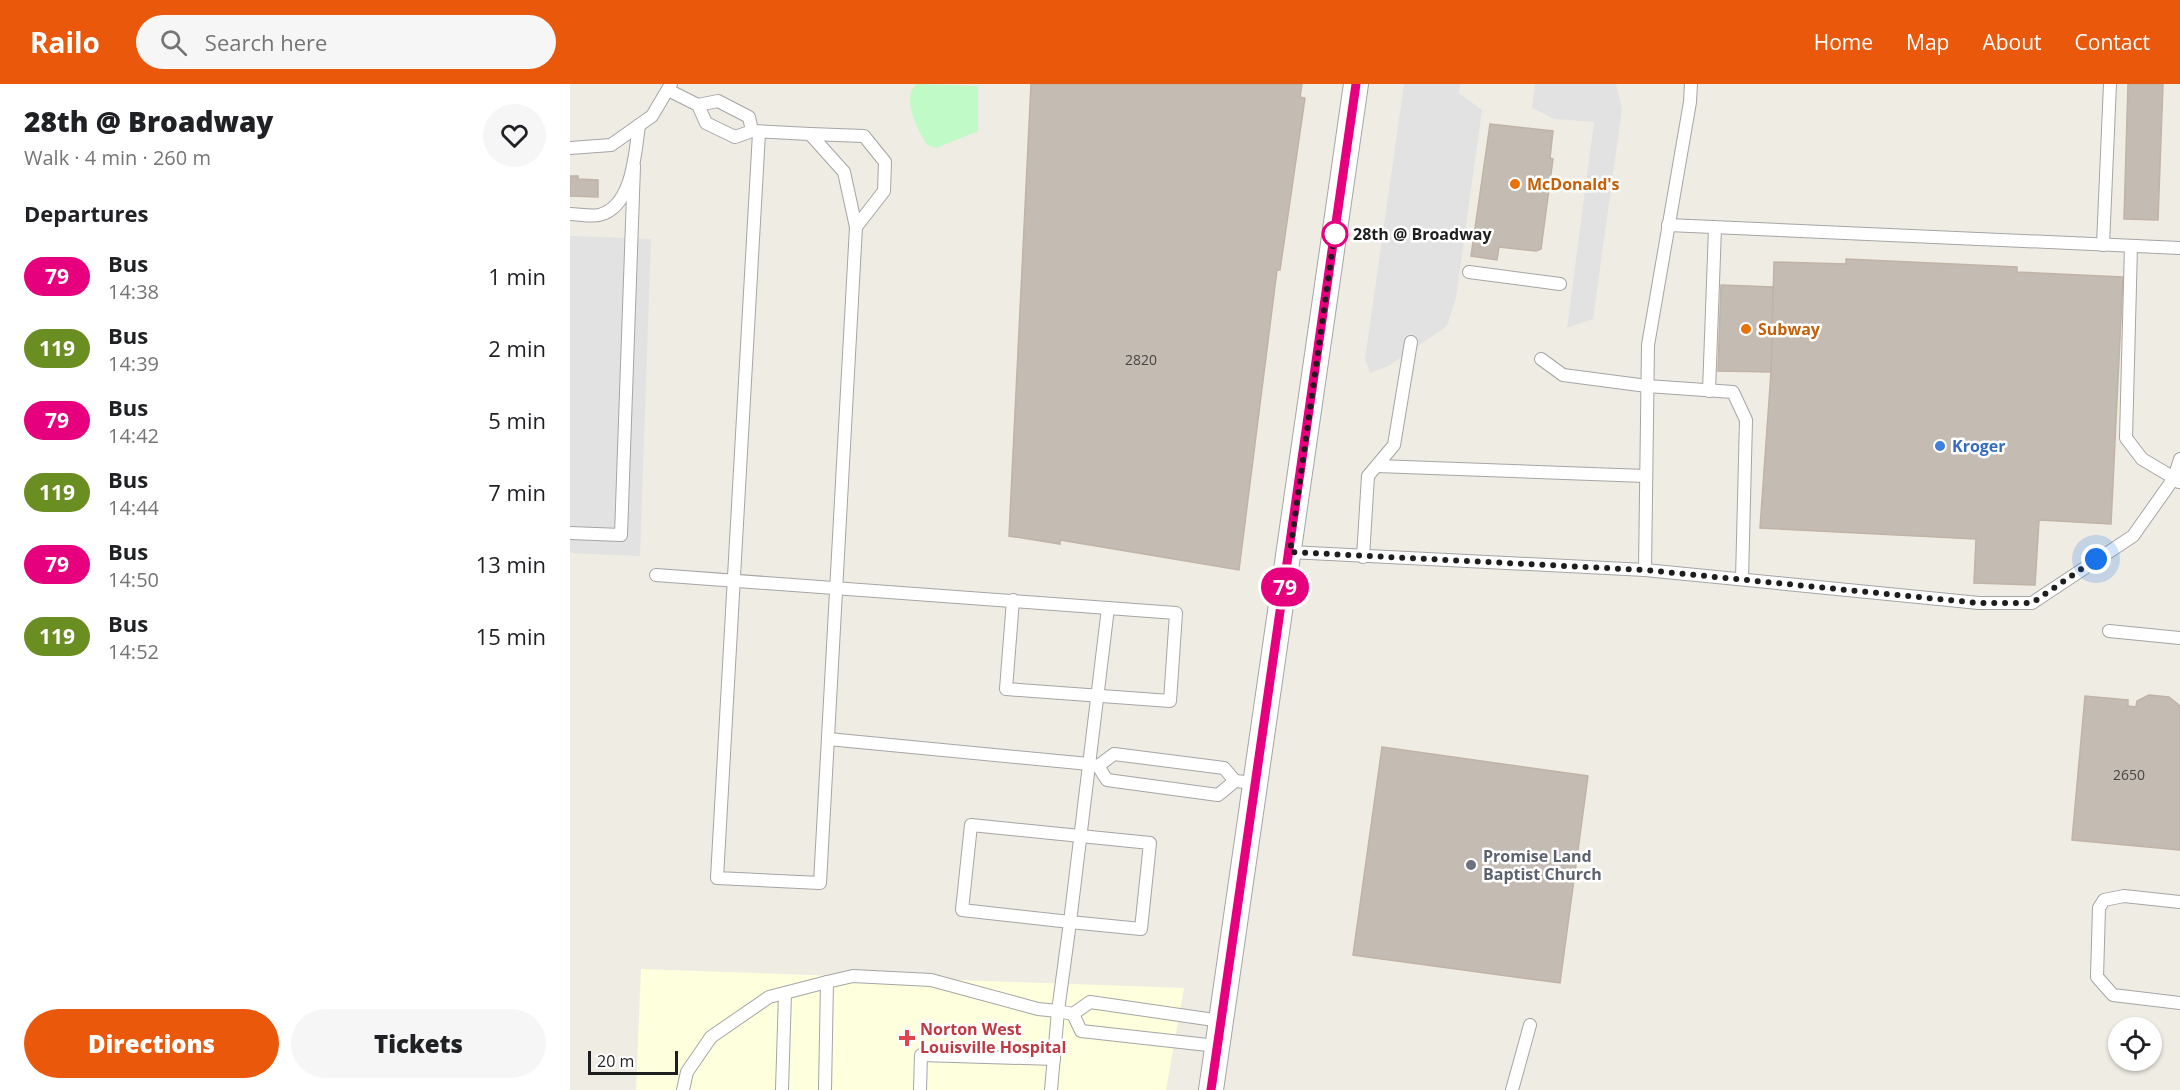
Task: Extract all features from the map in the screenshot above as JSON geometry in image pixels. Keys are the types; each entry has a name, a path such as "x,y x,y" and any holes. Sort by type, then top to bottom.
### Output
{"street":[{"path":"1211,1090 1221,1021 1246,782 1290,552 1356,84"}],"lane":[{"path":"1645,570 1648,345 1690,102 1690,84"},
{"path":"2103,245 2109,84"},
{"path":"570,148 611,145 652,116 670,87 698,105 706,123 735,137 756,132 864,136 885,162 884,190 856,227"},
{"path":"698,105 718,101 749,117 756,132 717,878 820,883 856,227 844,172 810,134"},
{"path":"570,533 621,535 634,166 639,124"},
{"path":"570,214 600,215 623,199 634,166"},
{"path":"1668,225 2180,248"},
{"path":"1709,391 1715,228"},
{"path":"2131,246 2126,438 2142,459 2177,481"},
{"path":"1468,272 1560,284"},
{"path":"1363,557 1368,476 1394,445 1411,342"},
{"path":"1541,359 1563,375 1647,387 1733,392 1746,420 1742,579"},
{"path":"1290,552 1645,570 1979,603 2032,603 2133,536 2177,481 2180,459"},
{"path":"1377,466 1645,476"},
{"path":"656,575 1013,600 1176,613 1170,700 1006,689 1013,600"},
{"path":"1051,1090 1058,1011 1080,834 1093,765 1097,696 1108,608"},
{"path":"2109,631 2180,638"},
{"path":"828,739 1093,765 1114,754 1224,768 1246,782"},
{"path":"1093,765 1107,780 1218,795 1246,782"},
{"path":"971,825 1080,834 1150,843 1141,929 1070,922 962,910 971,825"},
{"path":"2180,902 2124,896 2104,900 2099,908 2097,977 2113,995 2180,1003"},
{"path":"682,1090 687,1072 711,1037 769,997 854,976 931,980 1038,1009 1073,1014 1090,1002 1221,1021"},
{"path":"825,1090 827,982"},
{"path":"782,1090 785,993"},
{"path":"1073,1014 1081,1031 1217,1046"},
{"path":"1512,1090 1530,1025"},
{"path":"920,1090 921,1055 1054,1059"}],"shaded area":[{"path":"1404,84 1460,84 1459,93 1482,110 1456,298 1447,326 1390,365 1370,373 1365,359"},
{"path":"1535,84 1616,84 1622,109 1593,319 1567,328 1594,122 1554,119 1532,108"},
{"path":"570,236 651,239 640,556 570,553"},
{"name":"Norton West Louisville Hospital","path":"641,969 1184,988 1166,1090 636,1090"}],"green space":[{"path":"917,84 978,86 978,131 936,148 927,145 915,123 910,105 912,90"}],"building":[{"path":"1031,84 1302,84 1300,97 1305,98 1280,270 1277,270 1239,570 1060,540 1060,544 1009,536"},
{"path":"2128,84 2163,84 2158,220 2124,219"},
{"name":"McDonald's","path":"1490,124 1553,131 1550,158 1553,159 1541,249 1536,251 1499,247 1497,260 1471,256"},
{"path":"570,176 578,176 578,179 598,180 598,197 570,196"},
{"name":"Kroger","path":"1846,259 2017,267 2017,272 2123,277 2111,524 2039,520 2035,585 1974,583 1976,539 1760,528 1771,372 1774,262 1846,264"},
{"name":"Subway","path":"1721,285 1773,287 1771,372 1718,371"},
{"path":"2149,695 2169,697 2180,706 2180,850 2072,840 2085,696 2128,700 2128,706 2136,707 2137,701"},
{"name":"Promise Land Baptist Church","path":"1382,747 1588,776 1560,983 1353,955"}],"bus line":[{"name":"79","path":"1211,1090 1356,84"}],"place":[{"name":"McDonald's","path":"1515,184"},
{"name":"28th @ Broadway","path":"1335,234"},
{"name":"Subway","path":"1746,329"},
{"name":"Kroger","path":"1940,446"},
{"name":"Promise Land Baptist Church","path":"1471,865"},
{"name":"Norton West Louisville Hospital","path":"907,1038"}],"route":[{"path":"1335,234 1336,224 1290,552 1645,570 1979,603 2032,603 2096,559"}]}
